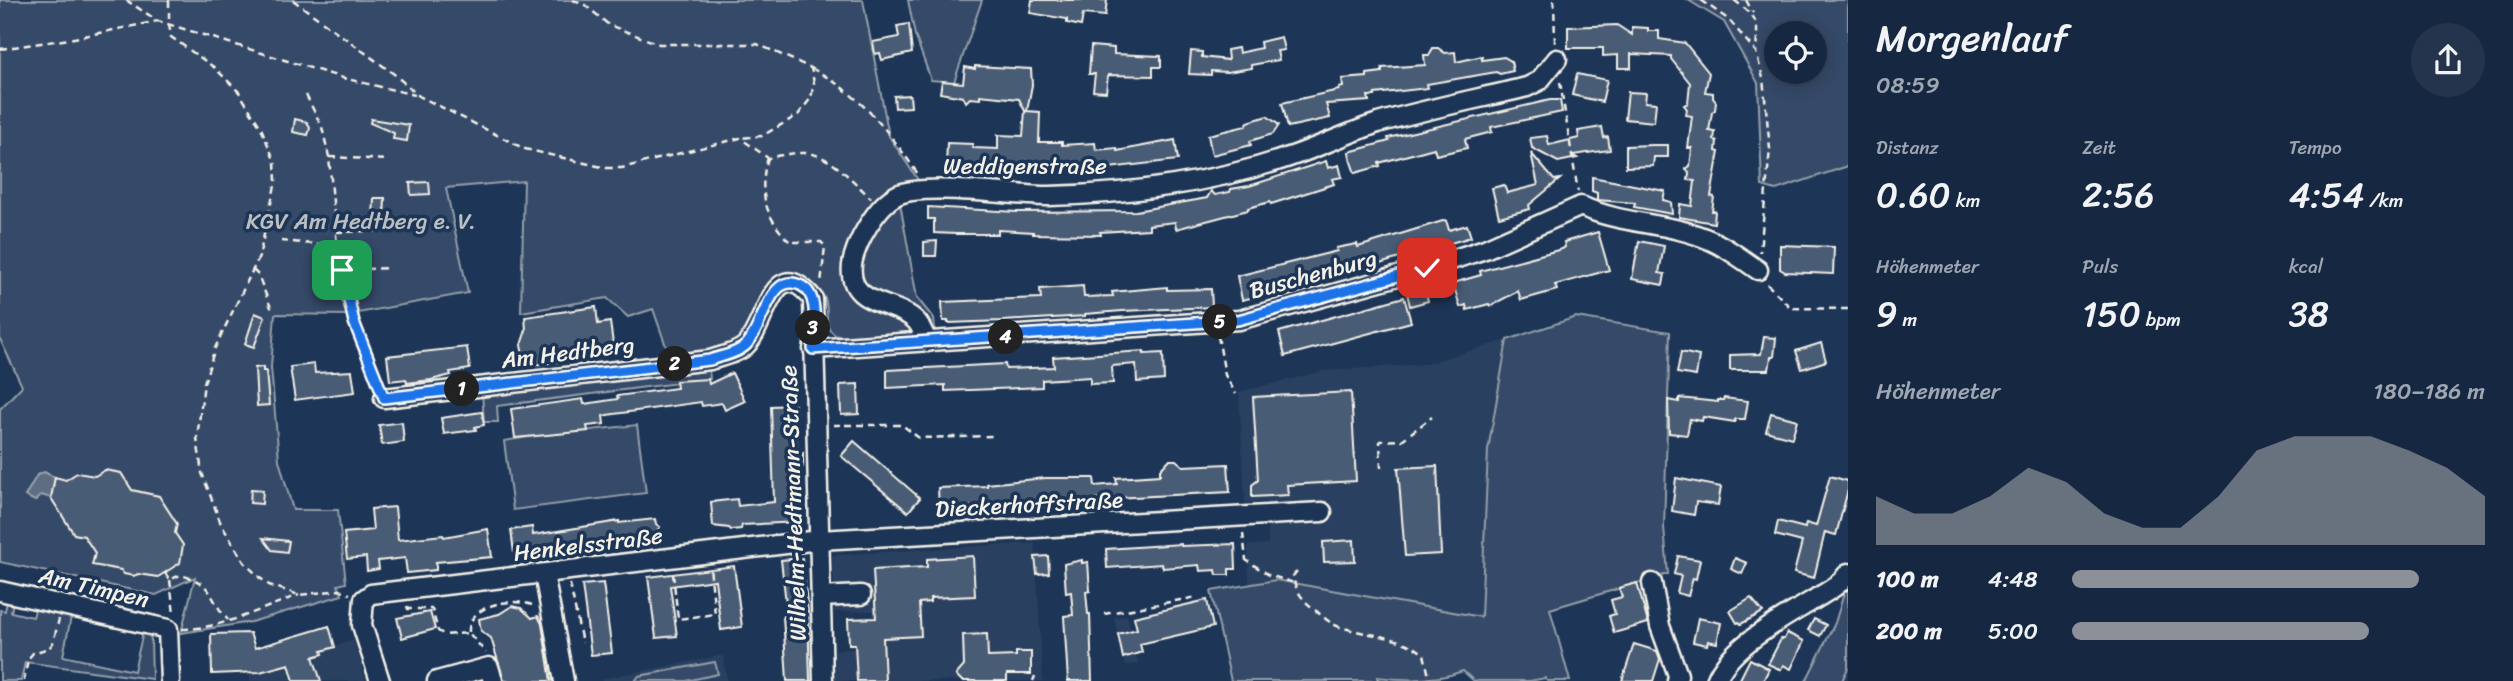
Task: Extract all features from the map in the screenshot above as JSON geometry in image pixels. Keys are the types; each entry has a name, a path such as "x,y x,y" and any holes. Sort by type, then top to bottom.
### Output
{"street":[{"name":"Weddigenstraße","path":"881,207 898,195 920,190 1049,196 1134,191 1195,182 1290,157 1386,121 1527,87 1539,81 1557,59"},
{"name":"Buschenburg","path":"813,349 1238,320 1427,268 1485,248 1581,206 1599,214 1680,231 1712,241 1758,270"},
{"path":"881,207 871,221 852,263 856,284 862,293 872,300 905,314 918,323 928,342"},
{"name":"Am Hedtberg","path":"384,398 720,357 744,348 753,337 773,294 781,285 792,283 808,292"},
{"name":"Wilhelm-Hedtmann-Straße","path":"808,292 816,425 823,681"},
{"name":"Dieckerhoffstraße","path":"819,540 1322,512"},
{"name":"Henkelsstraße","path":"364,599 371,594 819,540"},
{"path":"1716,681 1726,660 1776,622 1840,584 1848,573"},
{"path":"544,574 564,681"},
{"path":"1652,583 1660,625 1678,676 1677,681"},
{"name":"Am Timpen","path":"0,591 168,629 170,681"},
{"path":"821,597 861,595"},
{"path":"364,599 362,625 380,681"},
{"path":"437,681 491,674"}],"path":[{"path":"126,0 159,21 343,78 419,96 525,149 606,168 622,169 740,138 762,136 798,115 811,98 814,83 811,68"},
{"path":"169,0 171,37 215,68 239,92 261,128 275,162 276,181 259,257 215,348 204,383 197,438 198,456 221,524 244,562 269,585 299,594"},
{"path":"293,0 394,74 419,96"},
{"path":"573,0 585,5 609,25 659,44 757,44 833,79 875,117 900,148 921,179 920,190"},
{"path":"1701,0 1729,20 1756,52"},
{"path":"1734,0 1754,15"},
{"path":"1746,0 1758,27 1756,52 1763,78 1770,149 1758,270 1764,282 1791,308 1848,309"},
{"path":"0,49 69,39 159,21"},
{"path":"306,95 322,127 329,158 337,246 354,322 384,398"},
{"path":"1563,96 1576,175"},
{"path":"740,138 768,158 803,152 818,156 831,163 881,207"},
{"path":"329,158 388,160"},
{"path":"768,158 762,186 772,221 790,242 821,242 825,246 822,282 808,292"},
{"path":"336,232 406,230"},
{"path":"281,241 337,246"},
{"path":"342,270 388,268"},
{"path":"253,270 258,275 272,310"},
{"path":"1216,322 1225,375 1236,394"},
{"path":"1381,468 1380,441 1402,440 1432,417"},
{"path":"816,425 902,425 919,438 993,436"},
{"path":"1244,545 1246,561 1269,575 1294,583"},
{"path":"671,558 678,619 715,614 708,553"},
{"path":"1297,570 1293,576 1294,583 1309,605 1332,623 1414,646 1424,654 1430,681"},
{"path":"568,571 582,643"},
{"path":"165,573 170,580 174,598"},
{"path":"170,580 180,575 199,580 208,588 220,612 228,620"},
{"path":"168,629 200,629 299,594 340,590 364,599"},
{"path":"406,591 408,615"},
{"path":"1104,614 1197,597"},
{"path":"491,674 485,652 468,632 468,623 474,614 499,604 527,603 551,614"},
{"path":"24,681 28,659 33,653 49,648 53,643 61,605"},
{"path":"408,610 432,610 438,631 445,635 468,632"},
{"path":"1033,681 1035,676"}],"shaded area":[{"path":"1507,340 1488,450 1481,617 1276,580 1249,584 1248,545 1268,544 1266,502 1245,503 1239,392 1324,371 1425,364"},
{"path":"44,472 55,477 51,498 41,495 35,501 25,496 37,475"},
{"path":"1035,543 1043,681 835,681 835,650 877,648 875,611 834,612 833,555"},
{"path":"1127,615 1138,664 1125,665 1114,618"},
{"path":"354,640 366,681 250,681 250,673"},
{"path":"723,655 727,681 601,679"}],"green space":[{"name":"KGV Am Hedtberg e. V.","path":"0,0 863,0 889,136 918,180 900,203 917,298 934,319 935,330 883,338 842,337 834,334 828,326 825,299 818,288 801,276 788,276 773,291 740,343 707,352 710,379 497,406 498,422 484,422 482,392 669,367 669,355 653,309 628,317 607,298 521,312 524,181 446,188 468,293 347,315 275,314 271,367 279,460 293,510 338,510 346,583 338,585 342,595 251,622 181,633 195,577 156,595 0,562 0,409 22,386 0,339"},
{"path":"908,0 982,0 954,82 931,80 915,35"},
{"path":"1688,0 1848,0 1848,166 1776,190 1762,186 1758,83 1724,22"},
{"path":"1576,317 1670,332 1664,527 1668,574 1550,609 1570,681 1547,681 1545,678 1530,681 1474,681 1463,671 1421,679 1377,677 1378,681 1231,681 1211,591 1276,580 1481,617 1488,450 1507,340"},
{"path":"637,425 646,493 513,510 504,441"},
{"path":"1848,580 1848,668 1842,681 1806,681 1835,623"},
{"path":"7,601 13,602 11,612 33,617 36,607 81,616 82,619 71,617 63,656 134,671 143,632 150,636 151,640 152,679 25,662 21,681 0,681 0,610 5,611"},
{"path":"715,662 718,674 686,681 635,681 639,676"}],"building":[{"path":"1032,0 1107,0 1105,16 1083,14 1081,26 1067,23 1067,19 1030,13"},
{"path":"909,24 912,53 882,60 880,53 875,54 873,42 899,37 897,26"},
{"path":"1617,25 1632,35 1632,27 1648,28 1648,31 1659,31 1659,39 1685,43 1709,73 1705,92 1713,93 1716,102 1709,131 1715,132 1716,151 1719,152 1711,196 1714,197 1714,223 1679,217 1680,204 1692,206 1695,181 1688,180 1689,173 1686,169 1690,166 1692,148 1688,148 1692,116 1686,115 1687,109 1684,105 1688,103 1690,83 1671,56 1631,54 1631,68 1618,68 1618,55 1603,56 1603,48 1568,48 1568,27"},
{"path":"1281,37 1284,50 1277,51 1279,60 1251,65 1252,68 1227,72 1211,71 1211,75 1189,74 1191,51 1202,52 1202,57 1228,60 1227,50 1238,48 1239,53 1261,48 1260,42"},
{"path":"1091,46 1114,48 1114,54 1161,56 1161,67 1153,67 1153,76 1108,75 1106,92 1093,91 1095,74 1089,74"},
{"path":"1433,48 1445,53 1455,52 1456,62 1482,56 1482,60 1504,57 1511,61 1513,71 1427,84 1428,88 1375,94 1368,96 1369,101 1326,104 1330,118 1288,127 1282,103 1339,90 1343,87 1342,79 1367,77 1367,74 1382,72 1382,68 1425,65 1424,55 1429,55"},
{"path":"975,66 1031,69 1032,85 1027,111 1040,112 1039,142 1062,142 1062,145 1095,143 1096,150 1117,148 1117,151 1175,140 1178,160 1083,171 946,168 947,143 998,149 998,135 1023,136 1025,111 1019,99 980,95 980,99 970,98 966,102 963,97 940,93 942,81 963,83 965,67 975,69"},
{"path":"1577,74 1607,80 1602,102 1572,95"},
{"path":"1628,92 1646,93 1645,102 1656,103 1654,122 1625,119"},
{"path":"910,95 911,107 895,108 894,96"},
{"path":"1550,100 1560,100 1562,112 1491,127 1492,132 1465,139 1467,148 1436,155 1434,148 1379,163 1380,166 1355,173 1351,162 1349,152 1389,141 1388,138"},
{"path":"1267,116 1279,125 1273,134 1250,141 1251,145 1212,155 1208,135 1246,126 1248,122"},
{"path":"295,119 307,122 310,128 308,135 293,132"},
{"path":"371,119 409,125 407,141 393,139 394,133 370,123"},
{"path":"1602,127 1604,138 1608,137 1610,150 1572,155 1577,158 1558,162 1532,148 1530,138 1547,136 1549,145 1579,138 1578,131"},
{"path":"1668,145 1668,157 1654,157 1653,166 1626,167 1626,146"},
{"path":"1531,153 1554,180 1560,179 1529,205 1530,209 1499,217 1492,188 1504,185 1507,193 1538,185"},
{"path":"1326,161 1328,168 1339,165 1342,177 1332,179 1334,184 1176,229 1175,222 1149,225 1149,229 1100,232 1101,235 1033,234 998,230 998,234 956,234 934,233 934,219 928,219 928,207 1017,212 1136,211 1207,198 1211,191 1215,195 1230,192 1231,189 1249,186"},
{"path":"1592,177 1665,191 1663,200 1671,202 1672,214 1634,207 1635,203 1597,200 1597,193 1592,191"},
{"path":"429,182 430,194 411,195 410,183"},
{"path":"374,198 385,198 384,219 373,219"},
{"path":"1446,220 1449,230 1467,225 1471,237 1342,275 1242,300 1237,276 1337,251 1336,248 1357,244 1358,247"},
{"path":"1598,232 1609,270 1555,285 1557,290 1521,300 1518,291 1490,306 1489,304 1467,310 1466,305 1460,307 1453,283 1481,275 1480,271 1562,249 1565,247 1564,242"},
{"path":"937,241 936,256 924,256 924,242"},
{"path":"1639,241 1664,246 1659,273 1665,274 1663,285 1632,279"},
{"path":"1780,245 1834,247 1833,274 1785,272 1780,269"},
{"path":"1083,286 1084,297 1113,296 1112,292 1167,287 1167,290 1211,289 1212,307 1003,321 943,321 942,302 1041,298 1040,289"},
{"path":"1425,288 1428,301 1410,306 1407,293"},
{"path":"1404,297 1411,322 1285,356 1279,332"},
{"path":"596,307 598,324 610,322 614,351 588,354 588,358 525,366 521,345 526,330 525,317"},
{"path":"255,313 265,317 254,347 245,344"},
{"path":"1764,337 1776,338 1774,357 1771,357 1769,370 1730,370 1730,355 1761,354"},
{"path":"1821,343 1826,361 1802,369 1796,351"},
{"path":"467,347 470,369 450,372 451,375 431,380 407,383 406,379 390,381 387,356"},
{"path":"1144,351 1144,354 1163,353 1164,380 1137,382 1136,364 1112,366 1113,383 1090,384 1090,377 1042,380 1042,387 945,391 945,385 887,388 887,370 1005,364 1006,369 1054,367 1053,357"},
{"path":"1681,352 1699,356 1696,376 1677,373"},
{"path":"314,364 315,373 352,371 355,392 295,400 290,367"},
{"path":"263,367 263,371 266,371 269,405 257,406 255,368"},
{"path":"732,373 745,401 725,410 722,403 702,406 701,402 603,416 604,424 587,426 588,431 515,438 511,409 583,399 584,404 618,399 617,396 677,388 676,381 708,379 709,384"},
{"path":"858,384 859,414 841,415 840,385"},
{"path":"1351,392 1356,481 1287,485 1288,495 1252,497 1252,485 1258,480 1253,397"},
{"path":"1679,398 1718,402 1724,398 1748,401 1745,419 1735,419 1735,422 1703,417 1702,421 1690,419 1687,435 1669,433 1668,400 1679,402"},
{"path":"795,405 797,455 803,453 803,467 797,468 799,522 742,525 741,529 731,530 713,526 711,502 737,499 738,506 774,502 771,406"},
{"path":"482,412 484,425 475,427 476,430 444,434 441,418"},
{"path":"1771,413 1797,420 1792,438 1766,431"},
{"path":"402,422 404,442 382,445 379,425"},
{"path":"854,441 920,498 908,512 841,456"},
{"path":"1169,460 1176,460 1183,466 1228,464 1230,492 1095,499 1096,504 989,510 988,506 939,508 938,488 987,486 1045,478 1094,478 1095,486 1117,484 1116,478 1160,475 1160,470"},
{"path":"1437,466 1441,554 1405,556 1398,468"},
{"path":"105,470 121,473 132,490 159,496 177,524 175,533 183,545 180,563 158,577 138,574 134,576 124,574 121,570 92,565 95,553 84,536 74,534 51,498 55,477 66,480 77,473 95,476"},
{"path":"1830,476 1848,481 1836,535 1825,532 1814,578 1794,573 1802,542 1775,535 1778,521 1805,528 1806,523 1816,526"},
{"path":"1676,478 1721,487 1718,505 1696,502 1694,515 1672,511"},
{"path":"251,489 263,490 262,504 250,503"},
{"path":"395,507 398,540 444,537 488,529 492,557 436,562 436,570 407,573 405,558 378,561 379,569 367,571 366,557 347,559 344,533 373,530 371,509"},
{"path":"655,519 660,527 657,531 658,539 554,552 553,548 514,553 511,530 532,527 533,535 619,521"},
{"path":"263,538 289,541 287,552 272,550"},
{"path":"1354,540 1355,561 1324,562 1323,542"},
{"path":"1235,544 1236,569 1229,569 1229,575 1217,575 1216,570 1200,571 1199,565 1163,568 1162,564 1107,568 1106,549"},
{"path":"973,556 975,596 930,598 930,602 919,603 921,636 883,638 885,681 857,681 855,644 849,644 848,619 876,618 873,570 927,567 927,559"},
{"path":"1048,556 1049,573 1037,574 1035,557"},
{"path":"1678,556 1700,560 1696,579 1693,578 1688,596 1677,593 1681,576 1674,574"},
{"path":"802,558 808,612 810,681 787,681 783,616 786,616 787,612 781,560"},
{"path":"1735,558 1747,563 1742,574 1731,569"},
{"path":"1082,560 1082,563 1088,562 1090,591 1086,592 1090,614 1092,681 1068,681 1064,616 1073,615 1071,592 1066,593 1064,564"},
{"path":"734,566 742,627 721,630 715,580 670,586 677,636 656,638 648,577"},
{"path":"603,583 612,653 591,655 582,585"},
{"path":"1637,583 1648,623 1614,633 1609,616 1615,614 1611,600 1622,597 1619,588"},
{"path":"1751,598 1763,612 1741,624 1737,623 1730,611"},
{"path":"1207,600 1213,627 1140,644 1142,652 1123,658 1118,634 1137,629 1134,617"},
{"path":"512,606 521,608 532,618 538,616 542,624 551,681 504,681 491,638 481,631 479,619 499,614"},
{"path":"430,612 435,629 402,638 397,618"},
{"path":"1698,618 1721,623 1717,643 1708,641 1707,645 1693,642"},
{"path":"1814,619 1826,625 1820,636 1808,630"},
{"path":"329,626 335,647 313,657 321,681 294,681 289,664 260,672 212,674 211,634 250,633 255,648"},
{"path":"1787,633 1804,641 1791,669 1783,665 1781,670 1768,664"},
{"path":"987,634 988,657 1016,656 1016,652 1031,652 1031,674 1007,674 1007,681 962,681 956,675 964,666 963,635"},
{"path":"1634,644 1657,651 1660,659 1653,681 1622,681"},
{"path":"1750,659 1769,669 1763,681 1739,681"}],"route":[{"path":"342,270 354,322 384,398 710,360 744,348 753,337 773,294 781,285 792,283 802,286 813,299 813,349 1238,320 1427,268"}]}
